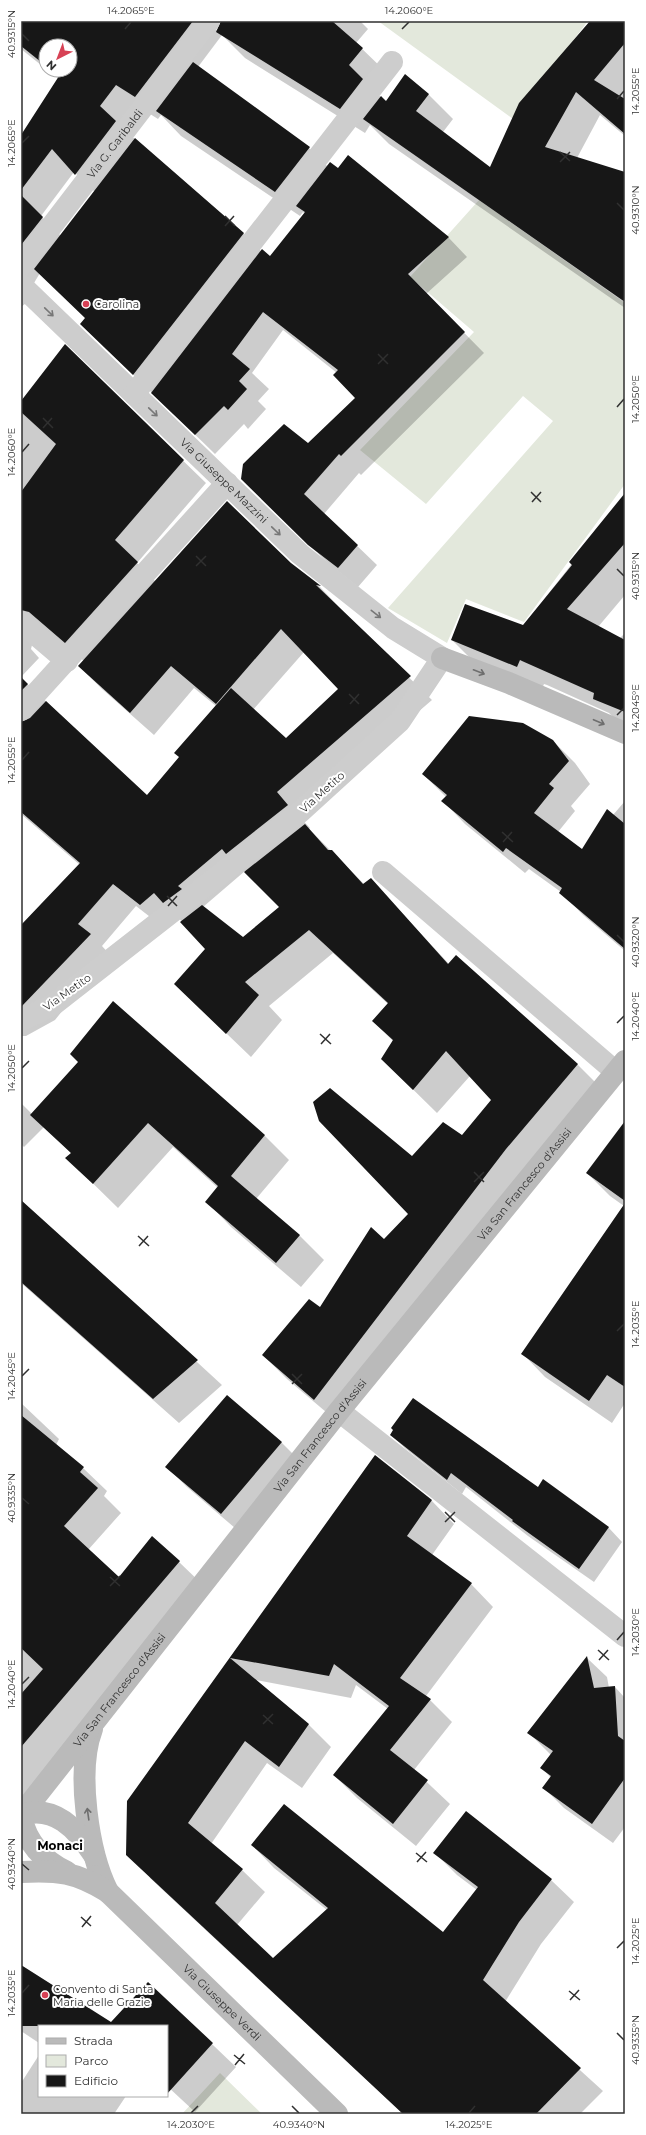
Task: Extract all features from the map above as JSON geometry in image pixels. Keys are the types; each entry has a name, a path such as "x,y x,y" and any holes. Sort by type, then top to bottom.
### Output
{"street":[{"name":"Via G. Garibaldi","path":"21,266 209,21"},
{"path":"134,394 392,62"},
{"name":"Via Giuseppe Mazzini","path":"21,284 306,559 393,628 442,658"},
{"path":"21,710 227,483"},
{"path":"21,622 67,661"},
{"path":"442,658 509,683 625,733"},
{"name":"Via Metito","path":"21,1021 54,1004 300,812 400,721 442,658"},
{"path":"383,872 620,1066"},
{"name":"Via San Francesco d'Assisi","path":"21,1816 339,1411 620,1066"},
{"path":"339,1411 625,1636"},
{"path":"96,1720 86,1745 84,1770 94,1856 108,1892"},
{"path":"94,1856 76,1832 60,1819 47,1813 34,1811 21,1816 24,1830 31,1844 56,1867 89,1880 108,1892"},
{"path":"21,1872 46,1871 70,1873"},
{"name":"Via Giuseppe Verdi","path":"108,1892 337,2114"}],"green space":[{"path":"378,21 588,21 513,119"},
{"path":"479,200 625,303 625,484 524,622 466,599 447,643 388,608 553,421 523,396 426,504 360,450 474,332 410,277"},
{"path":"220,2073 262,2114 182,2114"}],"building":[{"path":"21,21 193,21 135,97 116,85 100,106 116,121 75,175 52,149 21,190 21,135 58,78 78,78 78,38 38,38 38,60 21,46"},
{"path":"221,21 332,21 363,48 349,65 363,79 340,109 216,32"},
{"path":"590,21 625,21 625,43 594,80 625,99 625,134 576,92 545,147 625,172 625,302 363,119 381,96 386,101 405,74 429,94 416,111 490,167 519,103"},
{"path":"193,62 310,147 275,192 156,111"},
{"path":"135,138 244,233 133,375 80,324 85,318 34,269"},
{"path":"348,155 449,237 408,274 465,332 341,456 339,454 304,494 358,545 338,568 308,545 241,479 243,464 284,424 308,443 355,398 333,375 338,370 263,312 232,354 250,369 239,381 247,389 228,410 224,406 195,435 151,393 262,249 270,256 305,212 296,206 330,162 338,168"},
{"path":"21,195 43,217 21,245"},
{"path":"65,344 184,460 115,540 138,562 65,643 29,612 21,610 21,492 56,444 21,412 21,401"},
{"path":"625,493 625,543 567,609 625,640 625,712 593,699 594,693 520,660 517,667 451,640 465,604 523,625 572,565 569,562"},
{"path":"227,501 291,563 321,586 316,585 411,676 277,792 288,805 226,854 222,849 178,886 182,889 163,903 154,893 140,905 113,884 78,924 91,934 21,1007 21,925 80,863 21,812 21,722 30,718 46,701 147,795 179,757 174,753 231,688 286,738 338,689 281,629 216,704 171,666 130,713 78,666"},
{"path":"21,677 28,684 21,691"},
{"path":"469,716 523,723 553,740 569,761 549,784 554,788 534,813 582,849 607,809 625,824 625,949 559,893 562,888 506,848 503,852 441,801 447,795 422,774"},
{"path":"305,824 328,850 332,850 363,884 371,878 448,964 456,955 578,1064 506,1149 314,1400 262,1355 309,1299 320,1307 371,1227 384,1239 408,1214 319,1121 313,1102 330,1088 412,1156 443,1122 462,1135 491,1100 446,1051 413,1090 381,1059 393,1040 372,1021 388,1003 309,930 245,982 259,995 226,1034 174,984 205,949 180,922 202,905 243,937 279,907 244,872"},
{"path":"113,1001 265,1135 231,1176 300,1235 276,1263 205,1202 218,1186 148,1123 93,1184 65,1158 71,1153 30,1115 78,1062 70,1054"},
{"path":"625,1121 625,1201 586,1173"},
{"path":"21,1200 198,1360 153,1399 21,1282"},
{"path":"625,1203 625,1387 607,1375 589,1401 521,1354"},
{"path":"227,1395 282,1442 221,1514 165,1467"},
{"path":"413,1398 538,1487 543,1479 609,1527 579,1569 512,1521 513,1520 451,1473 447,1480 390,1435 393,1430 391,1428"},
{"path":"21,1415 84,1467 80,1472 98,1488 64,1526 119,1577 152,1536 180,1561 21,1747 21,1694 43,1669 21,1648"},
{"path":"375,1455 432,1500 407,1536 472,1583 400,1678 431,1699 390,1750 428,1780 393,1824 333,1775 389,1706 334,1664 329,1676 230,1658 309,1724 279,1767 245,1741 188,1823 243,1869 215,1903 273,1958 328,1908 251,1845 284,1804 443,1932 478,1887 433,1853 466,1811 552,1879 519,1922 483,1980 581,2068 536,2114 403,2114 126,1855 127,1801"},
{"path":"587,1656 594,1688 615,1686 618,1736 625,1741 625,1778 592,1824 542,1788 551,1776 540,1768 553,1751 527,1733"},
{"path":"21,1965 111,2022 148,1982 213,2043 168,2093 168,2025 21,2026"}],"place":[{"name":"Carolina","path":"86,304"},
{"name":"Convento di Santa Maria delle Grazie","path":"45,1995"}],"district":[{"name":"Monaci","path":"60,1845"}]}
